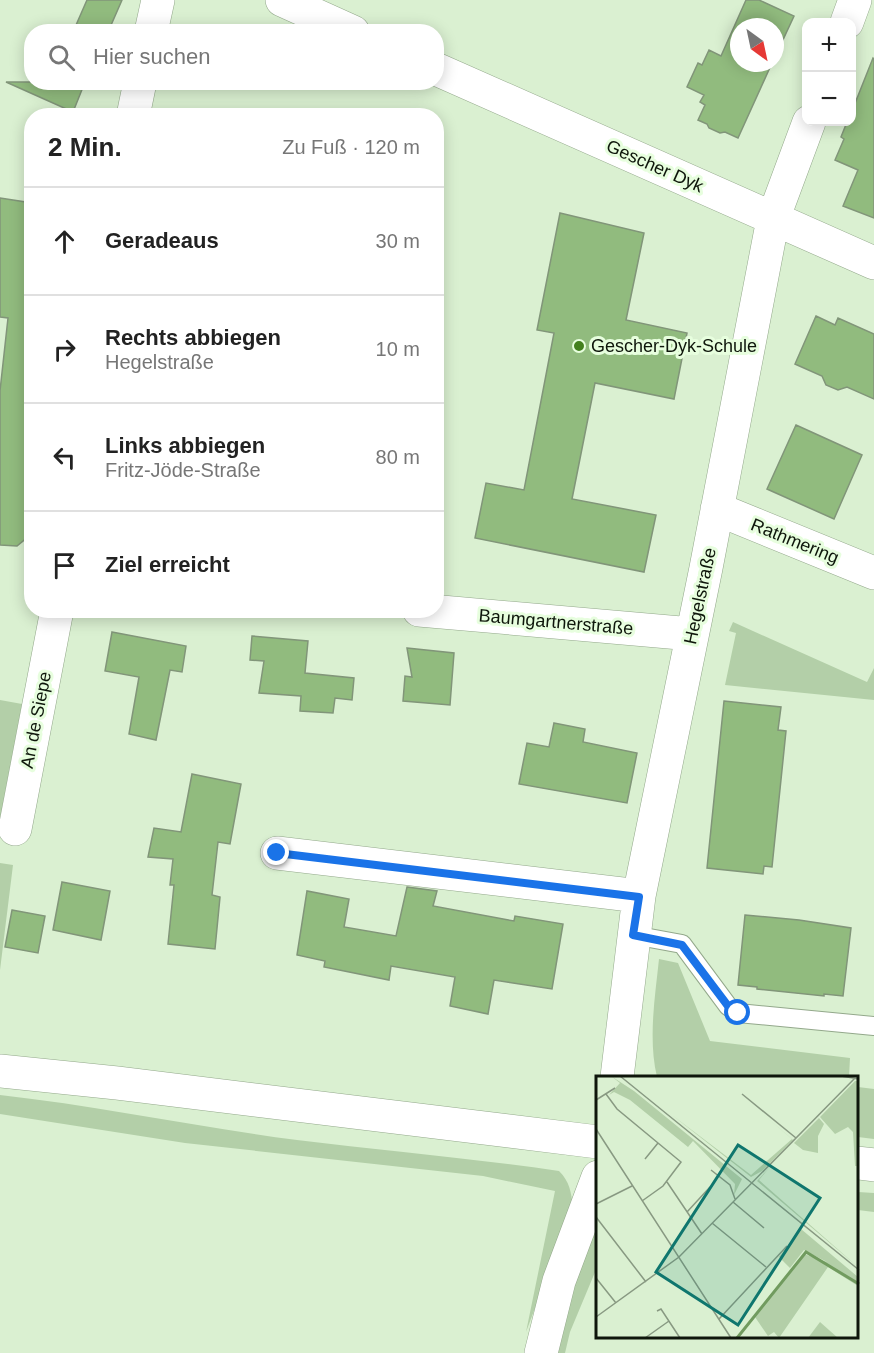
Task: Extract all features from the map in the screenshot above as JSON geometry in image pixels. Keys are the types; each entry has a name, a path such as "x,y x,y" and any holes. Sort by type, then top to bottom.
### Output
{"street":[{"path":"154,24 158,0"},
{"path":"282,0 335,24"},
{"path":"848,18 855,0"},
{"name":"Gescher Dyk","path":"444,73 874,262"},
{"path":"135,108 138,90"},
{"name":"Hegelstraße","path":"616,1076 639,897 773,219 808,126"},
{"name":"Rathmering","path":"717,509 874,573"},
{"name":"Baumgartnerstraße","path":"444,612 692,634"},
{"name":"An de Siepe","path":"15,829 55,618"},
{"path":"277,853 639,897"},
{"path":"0,1071 129,1084 596,1142"},
{"path":"859,1163 874,1165"},
{"path":"541,1353 559,1281 596,1182"}],"lane":[{"path":"633,935 682,945 728,1006 738,1013 874,1026"}],"green space":[{"path":"733,622 867,682 874,668 874,700 725,685 736,633 729,631"},
{"path":"0,700 22,704 0,819"},
{"path":"0,863 13,865 0,970"},
{"path":"659,959 678,963 710,1041 850,1058 849,1076 657,1076 653,1048 654,1003"},
{"path":"859,1087 874,1089 874,1139 859,1137"},
{"path":"0,1095 297,1140 559,1171 568,1183 573,1207 526,1332 555,1191 483,1176 185,1143 0,1114"},
{"path":"859,1192 874,1193 874,1212 859,1210"},
{"path":"596,1225 596,1270 570,1332 565,1353 551,1353"}],"building":[{"path":"87,0 122,0 112,24 76,24"},
{"path":"746,0 759,0 794,16 784,38 784,18 738,18"},
{"path":"730,36 730,72 768,72 738,138 725,132 720,133 698,120 705,105 700,102 704,95 687,87 698,63 702,65 709,50 721,56"},
{"path":"873,58 874,218 843,206 858,170 835,160 844,139 841,137 845,126 856,126 856,101"},
{"path":"6,82 24,82 24,90 82,90 75,108 64,108"},
{"path":"0,198 24,202 24,540 17,546 0,545 0,391 8,318 0,317"},
{"path":"560,213 644,233 626,320 687,333 674,399 595,383 572,499 656,515 644,572 475,538 486,483 524,490 554,333 537,330"},
{"path":"816,316 835,325 838,318 874,334 874,399 847,387 838,390 826,385 822,376 795,364"},
{"path":"796,425 862,455 834,519 767,489"},
{"path":"112,632 186,646 182,672 170,670 156,740 129,734 139,677 105,671"},
{"path":"252,636 308,641 305,673 354,678 352,700 335,698 333,713 300,711 301,696 259,693 264,661 250,660"},
{"path":"407,648 454,653 450,705 403,701 405,676 412,677"},
{"path":"724,701 781,707 778,730 786,731 772,867 764,866 763,874 707,868"},
{"path":"554,723 585,729 583,742 637,753 627,803 519,784 527,743 549,747"},
{"path":"192,774 241,784 230,844 218,842 212,895 220,897 215,949 168,944 174,885 170,885 173,859 148,857 154,828 181,832"},
{"path":"62,882 110,891 101,940 53,930"},
{"path":"407,887 437,891 433,906 514,921 515,916 563,924 552,989 494,980 488,1014 450,1006 455,977 391,966 389,980 324,967 325,961 297,955 307,891 349,899 344,927 396,936"},
{"path":"12,910 45,916 38,953 5,947"},
{"path":"745,915 851,928 843,996 757,989 757,987 738,985"}],"place":[{"name":"Gescher-Dyk-Schule","path":"579,346"}],"route":[{"path":"277,853 639,897 633,935 682,945 728,1006 738,1013"}]}
